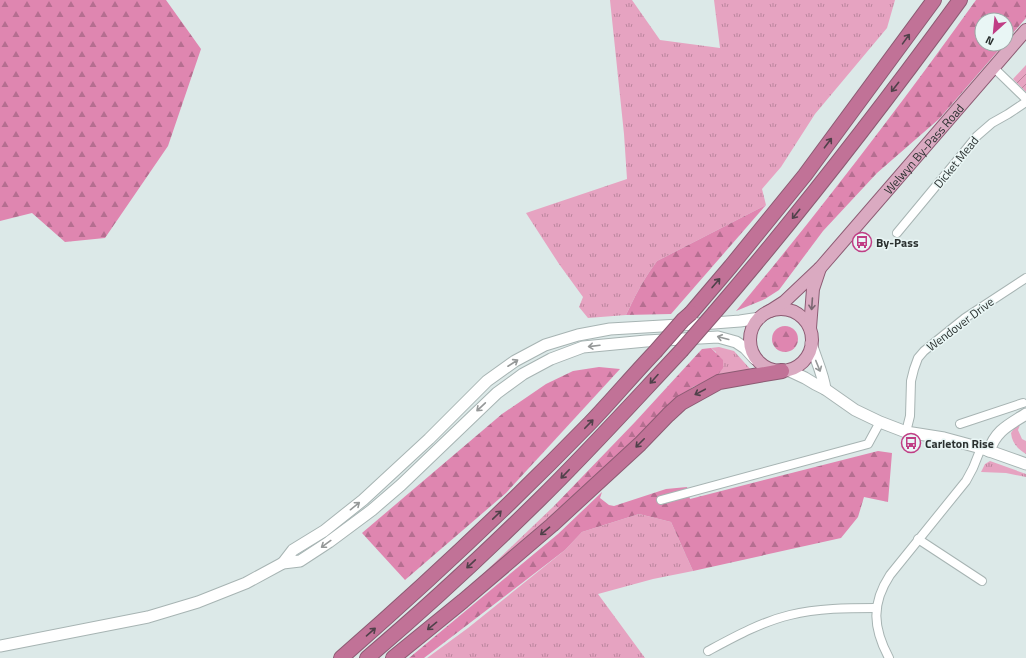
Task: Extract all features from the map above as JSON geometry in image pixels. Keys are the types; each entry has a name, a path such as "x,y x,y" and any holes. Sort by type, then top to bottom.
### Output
{"highway":[{"path":"341,658 451,560 520,492 590,422 691,313 805,175 934,0"},
{"path":"367,658 402,628 539,500 616,422 681,351 761,258 821,184 960,0"},
{"path":"393,658 552,525 681,404 719,382 785,371"}],"main road":[{"name":"Welwyn By-Pass Road","path":"770,311 784,302 821,267 1026,30"},
{"name":"Welwyn By-Pass Road","path":"810,328 813,289 821,267"},
{"path":"755,359 751,351 750,337 754,324 770,311 788,310 796,313 804,318 810,328 811,343 816,362 824,380 825,389"},
{"path":"283,563 293,550 324,531 363,500 487,381 515,361 545,345 578,335 610,329 714,323 760,318"},
{"path":"0,646 148,617 198,602 246,583 283,563 300,561 314,553 372,510 428,460 497,393 523,374 551,359 583,347 646,341 718,337 736,342 770,370 785,371 805,378 825,389 855,410 880,422 906,432 944,438 985,449 1026,464"},
{"path":"785,371 795,368 806,357 811,343"},
{"path":"985,449 998,434 1016,420 1024,409"}],"street":[{"path":"993,67 1026,100"},
{"name":"Dicket Mead","path":"897,233 977,136 992,123 1008,114 1026,100"},
{"name":"Wendover Drive","path":"906,432 910,416 911,381 918,358 924,351 965,318 1026,278"},
{"path":"1009,408 1016,420"},
{"path":"960,424 1009,408 1024,409"},
{"path":"661,500 868,444 880,422"},
{"path":"889,658 879,635 876,621 876,608 881,591 918,539 970,475 985,449"},
{"path":"918,539 982,581"},
{"path":"708,651 740,634 790,615 816,611 876,608"}],"green space":[{"path":"0,0 166,0 201,49 168,146 105,238 65,242 32,213 0,221"},
{"path":"610,0 632,0 660,40 720,48 714,0 895,0 887,28 815,114 781,167 762,189 766,205 657,261 640,287 626,315 588,318 579,307 583,297 559,264 526,213 627,179 624,134"},
{"path":"976,0 1026,0 1026,18 1014,32 1014,12 974,12 974,52 997,52 939,119 877,173 823,231 779,290 765,299 736,311 859,158"},
{"path":"1026,65 1026,92 1013,79"},
{"path":"766,205 671,314 626,315 640,287 657,261"},
{"path":"785,326 794,330 798,339 794,348 785,352 776,348 772,339 776,330"},
{"path":"719,347 734,351 752,371 718,379 716,352 711,348"},
{"path":"711,348 723,360 723,368 717,376 693,387 683,394 561,510 555,505 635,422 702,349"},
{"path":"599,367 620,369 506,493 405,580 362,533 502,414 546,384 573,371"},
{"path":"1020,425 1018,430 1022,439 1026,441 1026,454 1020,450 1012,440 1011,433 1015,427"},
{"path":"878,451 892,453 888,502 864,497 858,517 841,538 693,571 671,522 639,514 582,532 565,550 424,658 409,658 558,534 602,492 600,498 609,505 614,506 666,489 687,487 690,499"},
{"path":"990,461 1026,474 1026,477 1006,473 981,472 985,464"},
{"path":"555,505 561,510 463,593"},
{"path":"639,514 671,522 693,571 653,579 598,594 645,658 427,658 468,628 565,550 582,532"}],"place":[{"name":"By-Pass","path":"862,242"},
{"name":"Carleton Rise","path":"911,443"}]}
